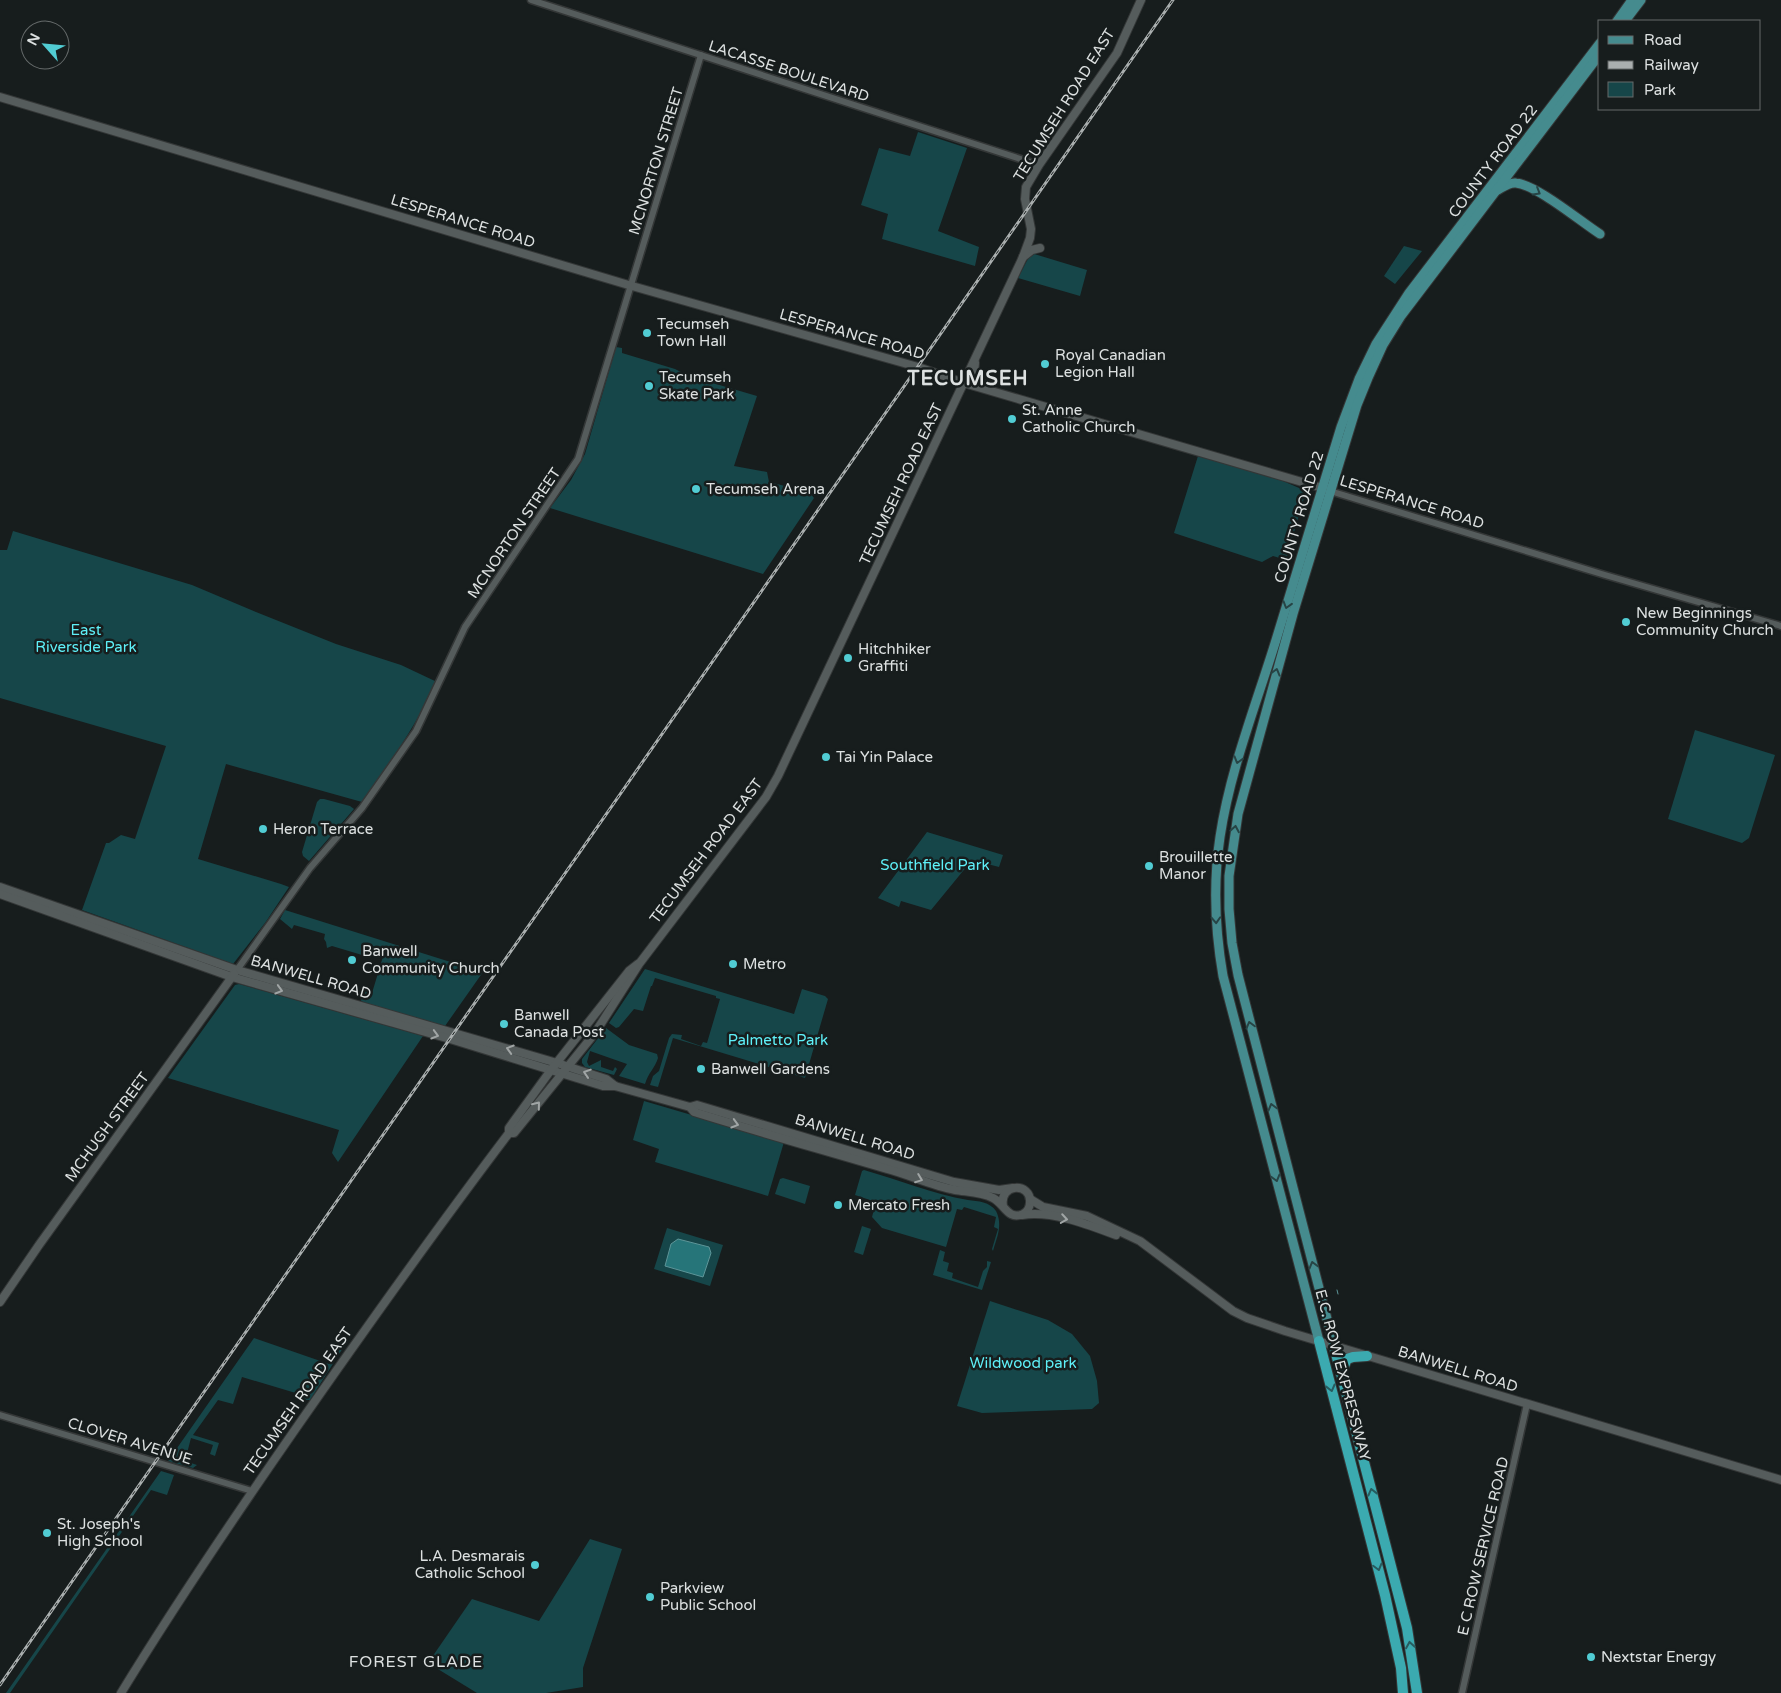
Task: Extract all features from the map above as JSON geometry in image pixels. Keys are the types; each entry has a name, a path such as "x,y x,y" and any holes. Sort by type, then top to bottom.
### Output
{"highway":[{"name":"E.C. ROW EXPRESSWAY","path":"1319,1341 1385,1595 1401,1668 1403,1693"},
{"name":"E.C. ROW EXPRESSWAY","path":"1334,1346 1408,1628 1418,1693"},
{"path":"1341,1374 1347,1359 1353,1356 1367,1356"}],"main road":[{"name":"TECUMSEH ROAD EAST","path":"509,1133 514,1133 596,1033 639,964 766,797 778,776 1023,257 1030,238 1031,229 1025,199 1025,190 1028,182 1117,53 1141,0"},
{"path":"1618,20 1632,0"},
{"path":"1626,20 1642,0"},
{"name":"COUNTY ROAD 22","path":"1262,1072 1232,943 1229,884 1233,842 1245,785 1350,402 1376,344 1408,293 1598,46"},
{"name":"COUNTY ROAD 22","path":"1247,1067 1219,950 1216,897 1220,837 1239,756 1326,489 1357,404 1384,345 1419,290 1598,57"},
{"name":"LESPERANCE ROAD","path":"0,98 632,286 918,367 964,383 1326,489"},
{"path":"1493,193 1512,183 1524,185 1551,200 1600,234"},
{"path":"1023,257 1032,250 1040,248"},
{"path":"976,357 974,369 977,378 992,391"},
{"name":"BANWELL ROAD","path":"0,887 234,974 557,1063 606,1079 615,1086"},
{"name":"BANWELL ROAD","path":"0,894 234,974 603,1086 615,1086 690,1107 697,1105 954,1182 999,1190 1013,1188"},
{"name":"TECUMSEH ROAD EAST","path":"121,1693 165,1621 252,1491 440,1224 509,1133 509,1128 557,1063 629,971 639,964"},
{"name":"MCHUGH STREET","path":"0,1302 234,974"},
{"name":"E.C. ROW EXPRESSWAY","path":"1247,1067 1319,1341"},
{"name":"E.C. ROW EXPRESSWAY","path":"1262,1072 1334,1346"},
{"name":"BANWELL ROAD","path":"690,1107 694,1112 903,1173 937,1186 992,1197 1003,1206"},
{"path":"1013,1188 1026,1191 1030,1199 1029,1208 1022,1215 1008,1214 1003,1206 1005,1193 1013,1188"},
{"name":"BANWELL ROAD","path":"1030,1199 1043,1207 1088,1216 1140,1241 1218,1301 1240,1315 1285,1332 1781,1480"},
{"name":"BANWELL ROAD","path":"1022,1215 1034,1214 1078,1221 1146,1246"}],"street":[{"name":"LACASSE BOULEVARD","path":"531,0 1039,165"},
{"name":"MCNORTON STREET","path":"234,974 310,868 362,808 416,731 465,627 578,459 702,55"},
{"name":"LESPERANCE ROAD","path":"1326,489 1604,575 1781,626"},
{"name":"E C ROW SERVICE ROAD","path":"1462,1693 1527,1404"},
{"name":"CLOVER AVENUE","path":"0,1415 252,1491"}],"green space":[{"path":"918,132 967,148 938,231 979,247 975,266 882,239 888,214 861,205 879,148 910,156"},
{"path":"1404,246 1422,251 1395,284 1384,276"},
{"path":"1031,253 1087,270 1080,296 1018,278"},
{"path":"616,347 622,348 622,353 757,396 734,466 767,472 769,482 809,492 814,498 763,574 550,508 571,480 585,454"},
{"path":"1198,456 1283,481 1306,491 1286,560 1273,556 1262,562 1174,533"},
{"name":"East Riverside Park","path":"13,531 192,585 336,644 401,665 437,682 402,744 362,802 226,764 198,859 289,887 265,923 233,964 82,910 106,843 121,835 135,839 166,746 0,698 0,550 7,550"},
{"path":"1695,730 1775,755 1749,838 1742,843 1668,819"},
{"path":"320,799 350,806 354,809 309,861 303,856 302,852 317,802"},
{"name":"Southfield Park","path":"927,832 1003,855 999,867 972,860 931,910 901,901 899,907 878,898"},
{"path":"285,910 483,972 445,1026 372,1006 361,1001 363,991 372,993 385,950 365,945 362,955 332,946 327,948 324,939 325,934 294,925 292,929 280,919"},
{"name":"Palmetto Park","path":"645,969 794,1014 802,989 825,996 828,999 805,1078 673,1038 658,1087 650,1085 653,1076 659,1071 669,1038 672,1034 682,1035 681,1039 701,1046 703,1042 707,1043 720,999 716,998 716,996 655,978 643,1011 634,1009 616,1028 609,1023"},
{"path":"239,984 423,1036 338,1162 332,1153 339,1130 168,1078 235,985"},
{"path":"606,1028 629,1045 657,1054 657,1062 645,1084 619,1076 627,1064 590,1051 587,1062 589,1066 601,1060 601,1067 613,1071 615,1067 617,1069 614,1075 585,1067 582,1063 582,1059"},
{"path":"644,1101 784,1142 768,1196 655,1162 659,1149 633,1140"},
{"path":"864,1170 942,1194 987,1204 996,1211 999,1221 999,1231 993,1251 998,1229 994,1227 996,1217 964,1207 962,1210 957,1209 946,1247 882,1228 872,1217 876,1202 855,1195 862,1171"},
{"path":"783,1178 810,1186 805,1204 775,1194 780,1179"},
{"path":"862,1226 871,1229 863,1255 854,1252"},
{"path":"667,1228 723,1245 710,1286 654,1269"},
{"path":"940,1250 945,1252 943,1261 949,1263 947,1271 953,1273 952,1278 978,1287 983,1271 987,1267 987,1261 991,1262 982,1290 933,1275"},
{"name":"Wildwood park","path":"990,1301 1048,1320 1072,1334 1090,1356 1097,1381 1099,1403 1092,1409 982,1413 957,1406"},
{"path":"254,1338 329,1364 346,1339 348,1340 310,1400 298,1397 299,1394 242,1377 233,1404 218,1400 193,1435 219,1443 215,1456 210,1454 213,1445 191,1438 185,1461 197,1465 193,1468 168,1461"},
{"path":"161,1471 174,1475 167,1495 151,1490 10,1693 6,1693"},
{"path":"590,1539 622,1549 583,1668 583,1687 546,1693 477,1693 428,1663 472,1599 539,1621"}],"shaded area":[{"path":"678,1239 709,1247 711,1253 703,1277 665,1266 671,1244"}],"waterway":[{"path":"1337,1290 1338,1294"}],"railway":[{"path":"0,1685 1173,0"}],"place":[{"name":"Tecumseh Town Hall","path":"647,333"},
{"name":"Royal Canadian Legion Hall","path":"1045,364"},
{"name":"Tecumseh Skate Park","path":"649,386"},
{"name":"St. Anne Catholic Church","path":"1012,419"},
{"name":"Tecumseh Arena","path":"696,489"},
{"name":"New Beginnings Community Church","path":"1626,622"},
{"name":"Hitchhiker Graffiti","path":"848,658"},
{"name":"Tai Yin Palace","path":"826,757"},
{"name":"Heron Terrace","path":"263,829"},
{"name":"Brouillette Manor","path":"1149,866"},
{"name":"Banwell Community Church","path":"352,960"},
{"name":"Metro","path":"733,964"},
{"name":"Banwell Canada Post","path":"504,1024"},
{"name":"Banwell Gardens","path":"701,1069"},
{"name":"Mercato Fresh","path":"838,1205"},
{"name":"St. Joseph's High School","path":"47,1533"},
{"name":"L.A. Desmarais Catholic School","path":"535,1565"},
{"name":"Parkview Public School","path":"650,1597"},
{"name":"Nextstar Energy","path":"1591,1657"}],"district":[{"name":"TECUMSEH","path":"968,379"},
{"name":"FOREST GLADE","path":"416,1662"}]}
